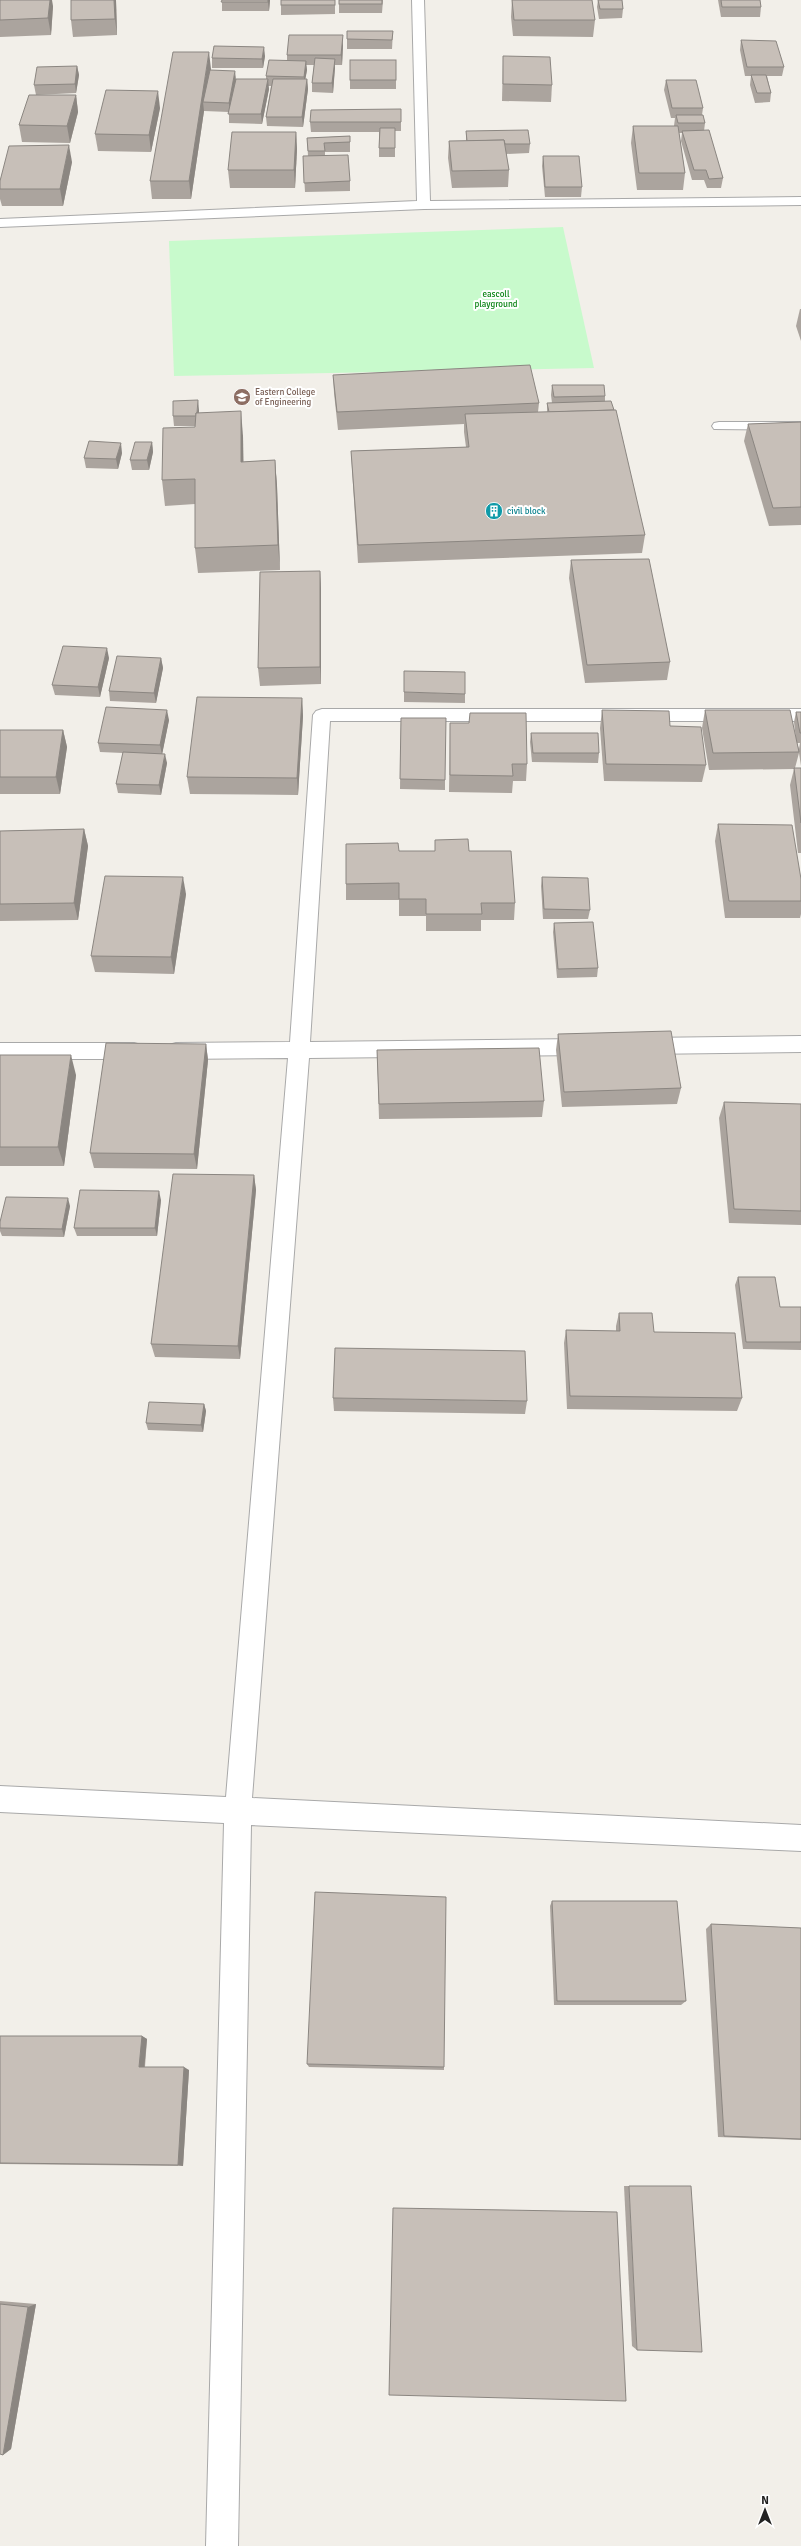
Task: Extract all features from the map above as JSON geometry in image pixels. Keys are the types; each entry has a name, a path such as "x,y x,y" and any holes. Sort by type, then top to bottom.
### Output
{"street":[{"path":"418,0 424,206"},
{"path":"0,222 424,206 801,201"},
{"path":"718,426 801,426"},
{"path":"222,2546 238,1811 300,1051 322,715 801,715"},
{"path":"626,1047 801,1044"},
{"path":"0,1051 300,1051 602,1047"},
{"path":"0,1798 801,1838"}],"green space":[{"name":"eascoll playground","path":"563,227 594,368 174,376 169,241"}],"building":[{"path":"0,0 50,0 48,18 0,20"},
{"path":"71,0 114,0 115,19 71,20"},
{"path":"222,0 268,0 268,2 221,2"},
{"path":"281,0 335,0 335,5 281,5"},
{"path":"339,0 382,0 382,4 339,4"},
{"path":"512,0 592,0 595,20 514,20"},
{"path":"598,0 622,0 623,9 600,9"},
{"path":"721,0 760,0 761,7 722,7"},
{"path":"347,31 393,31 392,40 347,39"},
{"path":"289,35 343,35 341,55 287,55"},
{"path":"741,40 776,41 784,67 747,67"},
{"path":"214,46 264,47 262,59 212,58"},
{"path":"173,52 209,52 189,181 150,181"},
{"path":"503,56 550,57 552,85 503,84"},
{"path":"315,58 335,59 332,83 312,83"},
{"path":"269,60 306,61 304,77 266,76"},
{"path":"350,60 396,60 396,80 350,80"},
{"path":"77,66 75,84 34,85 37,67"},
{"path":"210,70 235,71 229,103 203,102"},
{"path":"751,75 766,75 771,93 757,93"},
{"path":"236,79 268,79 261,114 228,114"},
{"path":"273,79 307,79 302,117 266,117"},
{"path":"666,80 696,80 703,108 672,108"},
{"path":"106,90 158,91 149,135 95,134"},
{"path":"29,95 76,95 67,126 19,125"},
{"path":"401,109 401,122 310,122 311,110"},
{"path":"676,115 703,115 705,123 678,123"},
{"path":"633,126 678,126 685,173 639,173"},
{"path":"380,128 395,128 395,148 379,148"},
{"path":"528,130 530,144 505,144 504,140 467,141 466,131"},
{"path":"709,130 723,178 709,179 706,170 694,170 682,131"},
{"path":"232,132 296,132 294,170 228,170"},
{"path":"350,136 350,142 324,143 325,151 308,151 307,138"},
{"path":"504,140 509,170 452,171 449,141"},
{"path":"69,145 60,189 0,189 0,181 9,146"},
{"path":"348,155 350,181 304,183 303,156"},
{"path":"543,156 579,156 582,187 545,187"},
{"path":"530,365 539,403 337,412 333,375"},
{"path":"552,385 604,385 605,396 554,397"},
{"path":"198,400 196,416 173,416 173,401"},
{"path":"611,401 614,410 549,412 547,403"},
{"name":"civil block","path":"616,410 645,535 358,545 351,451 469,447 465,414"},
{"path":"241,411 241,462 275,460 278,545 195,548 195,479 162,480 163,428 195,427 196,413"},
{"path":"801,422 801,507 773,508 748,424"},
{"path":"89,441 121,443 116,459 84,458"},
{"path":"135,442 152,442 147,460 130,460"},
{"path":"649,559 670,662 587,665 571,560"},
{"path":"320,571 320,667 258,668 260,572"},
{"path":"63,646 107,648 98,687 52,685"},
{"path":"117,656 161,658 154,693 109,691"},
{"path":"404,671 465,672 465,694 404,692"},
{"path":"197,697 302,698 297,778 187,777"},
{"path":"106,707 167,710 160,745 98,743"},
{"path":"602,710 669,711 670,726 701,727 706,765 606,764"},
{"path":"705,710 790,710 799,752 713,753"},
{"path":"796,712 801,712 801,733 800,733"},
{"path":"470,713 526,713 527,764 512,764 513,776 450,775 450,723 469,723"},
{"path":"401,718 446,718 445,780 400,779"},
{"path":"0,730 63,730 56,777 0,777"},
{"path":"531,733 598,733 599,753 533,753"},
{"path":"123,752 165,754 159,785 116,784"},
{"path":"794,768 801,768 801,823"},
{"path":"718,824 792,825 801,879 801,901 729,901"},
{"path":"84,829 74,903 0,904 0,831"},
{"path":"468,839 469,851 511,851 515,903 481,903 482,914 426,914 426,899 399,899 399,883 346,884 346,844 398,843 399,851 435,851 435,840"},
{"path":"105,876 183,877 171,957 91,956"},
{"path":"542,877 588,878 590,910 544,909"},
{"path":"593,922 598,968 558,969 554,923"},
{"path":"671,1031 681,1088 564,1092 558,1034"},
{"path":"106,1043 206,1044 194,1154 90,1153"},
{"path":"539,1048 544,1101 379,1104 377,1050"},
{"path":"0,1055 71,1055 58,1147 0,1147"},
{"path":"724,1102 801,1104 801,1211 734,1209"},
{"path":"173,1174 254,1175 238,1346 151,1344"},
{"path":"80,1190 159,1191 155,1228 74,1228"},
{"path":"6,1197 68,1198 62,1229 0,1228"},
{"path":"738,1277 775,1277 780,1307 801,1307 801,1342 746,1342"},
{"path":"619,1313 652,1313 654,1332 735,1333 742,1398 570,1396 566,1330 620,1331"},
{"path":"335,1348 525,1351 527,1401 333,1398"},
{"path":"149,1402 204,1404 201,1425 146,1423"},
{"path":"315,1892 446,1897 444,2067 307,2064"},
{"path":"552,1901 677,1901 686,2001 557,2001"},
{"path":"711,1924 801,1928 801,2139 724,2136"},
{"path":"0,2036 142,2036 139,2067 184,2067 178,2165 0,2163"},
{"path":"629,2186 691,2186 702,2352 637,2350"},
{"path":"393,2208 617,2212 626,2401 389,2395"},
{"path":"0,2304 28,2307 3,2455 0,2454"}],"place":[{"name":"Eastern College of Engineering","path":"242,397"},
{"name":"civil block","path":"494,511"}]}
